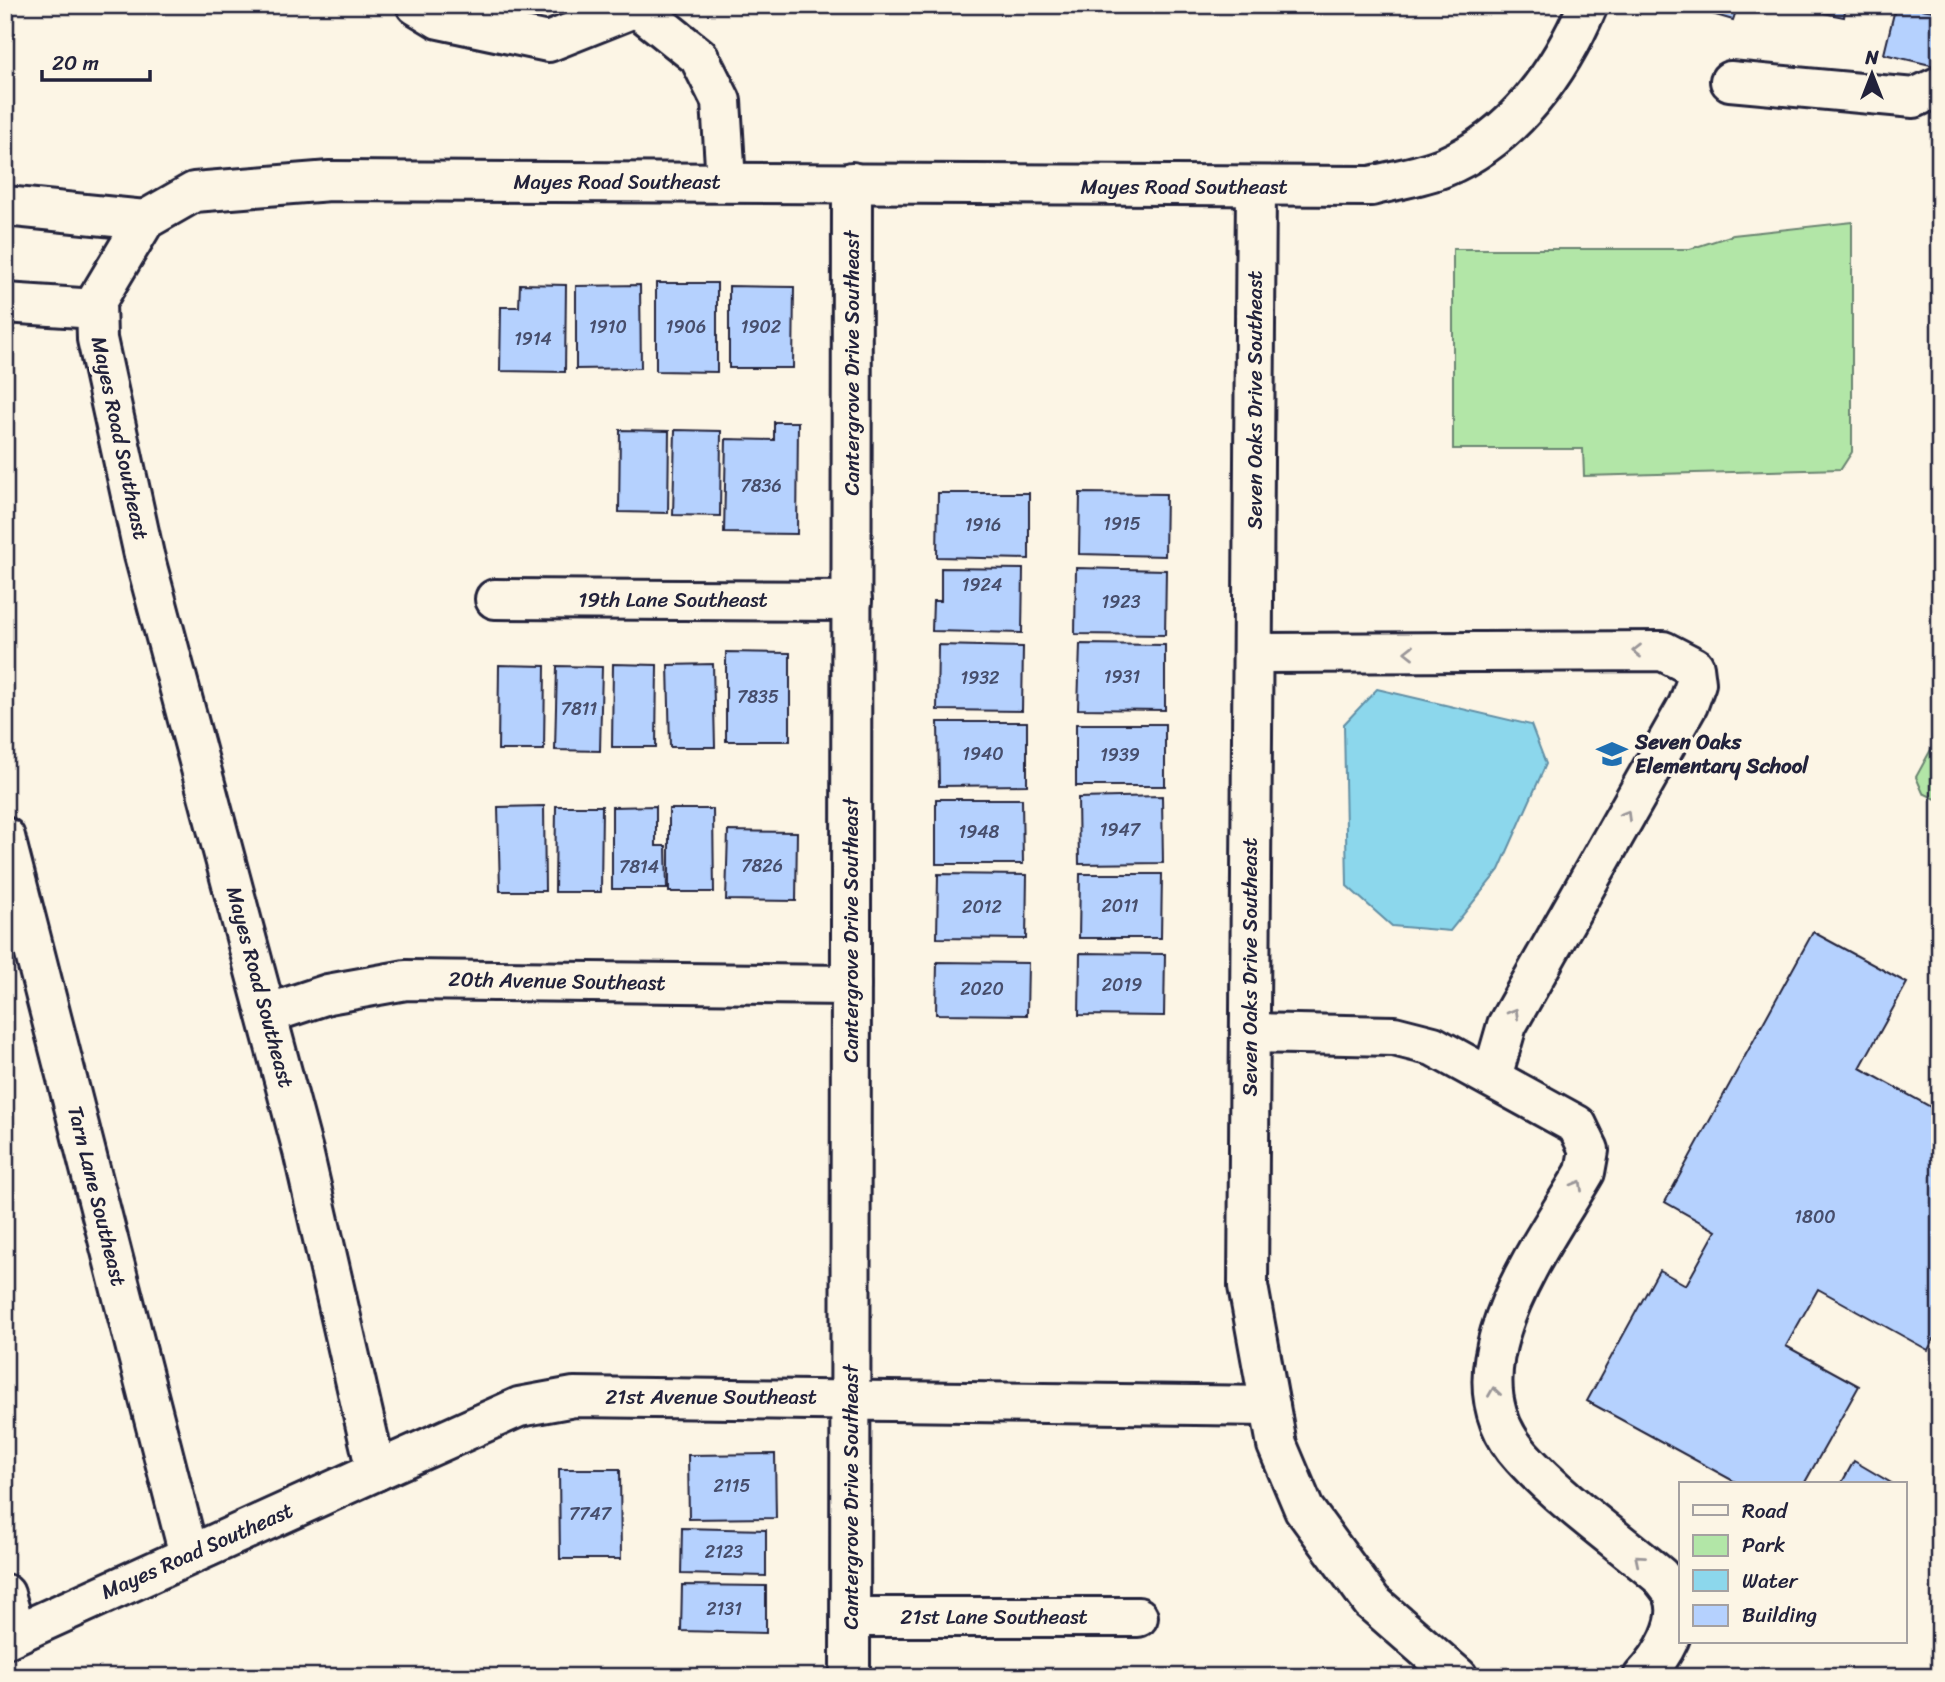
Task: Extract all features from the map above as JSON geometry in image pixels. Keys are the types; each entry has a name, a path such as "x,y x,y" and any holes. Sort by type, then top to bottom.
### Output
{"street":[{"path":"416,5 439,19 548,42 635,6 699,57 721,101 726,183"},
{"name":"Mayes Road Southeast","path":"11,1636 376,1471 303,1151 145,555 97,339 96,302 145,220 194,192 258,184 330,181 1256,188 1371,186 1444,167 1498,134 1545,86 1574,37 1588,5"},
{"path":"1730,81 1914,97 1940,86"},
{"name":"Cantergrove Drive Southeast","path":"850,1677 852,183"},
{"name":"Seven Oaks Drive Southeast","path":"1256,188 1248,1286 1278,1445 1304,1509 1372,1602 1458,1677"},
{"path":"5,206 145,220"},
{"path":"5,303 96,309"},
{"name":"19th Lane Southeast","path":"495,599 852,601"},
{"path":"1252,653 1663,651 1694,667 1696,683 1688,705 1507,1025 1492,1077"},
{"name":"Tarn Lane Southeast","path":"5,837 189,1555"},
{"name":"20th Avenue Southeast","path":"267,1014 328,994 406,980 851,985"},
{"path":"1250,1033 1394,1036 1433,1046 1577,1125 1589,1150 1585,1172 1505,1316 1494,1355 1492,1386 1499,1421 1521,1456 1660,1576 1674,1595 1674,1618 1665,1651 1643,1677"},
{"name":"21st Avenue Southeast","path":"376,1471 519,1408 574,1396 1270,1406"},
{"path":"5,1594 11,1636"},
{"name":"21st Lane Southeast","path":"850,1617 1138,1617"}],"green space":[{"path":"1852,222 1852,452 1841,469 1584,476 1583,449 1453,449 1453,249 1690,249 1733,235"},
{"path":"1940,733 1940,801 1923,793 1916,777"}],"water":[{"path":"1377,689 1531,725 1546,764 1499,870 1450,931 1392,926 1347,886 1344,724"}],"building":[{"path":"1681,5 1738,5 1733,20"},
{"path":"1784,5 1846,5 1844,17"},
{"path":"1896,5 1940,12 1939,67 1884,54"},
{"path":"656,283 717,283 717,372 656,371"},
{"path":"520,284 566,285 565,372 500,371 501,307 519,307"},
{"path":"640,285 641,368 576,369 576,286"},
{"path":"729,286 794,287 793,368 729,368"},
{"path":"774,422 798,422 797,534 724,533 726,439 774,440"},
{"path":"620,430 669,431 668,513 619,512"},
{"path":"675,430 721,431 720,516 673,515"},
{"path":"938,493 1029,493 1029,559 937,557"},
{"path":"1080,493 1166,494 1165,556 1079,554"},
{"path":"941,568 1023,569 1022,633 932,631 933,601 941,601"},
{"path":"1076,568 1166,570 1165,635 1075,634"},
{"path":"1080,644 1165,645 1165,710 1078,709"},
{"path":"938,645 1023,647 1022,711 937,710"},
{"path":"726,652 790,653 790,741 726,741"},
{"path":"613,664 657,665 656,747 612,747"},
{"path":"713,664 715,747 670,747 668,665"},
{"path":"499,665 545,666 544,750 498,750"},
{"path":"557,666 602,667 600,751 555,750"},
{"path":"938,722 1027,722 1027,785 939,786"},
{"path":"1076,724 1165,724 1165,786 1076,786"},
{"path":"1162,796 1163,863 1079,864 1078,798"},
{"path":"936,799 1022,799 1023,864 936,864"},
{"path":"544,806 545,891 500,891 498,807"},
{"path":"556,806 602,806 601,892 555,892"},
{"path":"656,806 656,846 666,846 667,889 612,889 612,807"},
{"path":"669,809 713,809 714,892 669,892"},
{"path":"728,831 797,832 796,901 726,900"},
{"path":"938,874 1027,875 1026,939 937,938"},
{"path":"1080,874 1162,874 1161,938 1079,938"},
{"path":"1813,932 1907,983 1860,1068 1940,1112 1940,1328 1928,1350 1818,1289 1786,1346 1859,1386 1805,1482 1735,1482 1587,1401 1659,1270 1686,1285 1716,1231 1665,1202"},
{"path":"1080,953 1165,954 1164,1016 1079,1015"},
{"path":"937,962 1028,963 1027,1015 936,1014"},
{"path":"775,1454 776,1518 689,1519 688,1455"},
{"path":"1854,1461 1890,1482 1842,1482"},
{"path":"559,1469 620,1469 621,1559 560,1559"},
{"path":"682,1528 766,1530 766,1576 681,1574"},
{"path":"682,1585 766,1586 766,1633 681,1631"}],"place":[{"name":"Seven Oaks Elementary School","path":"1612,754"}]}
